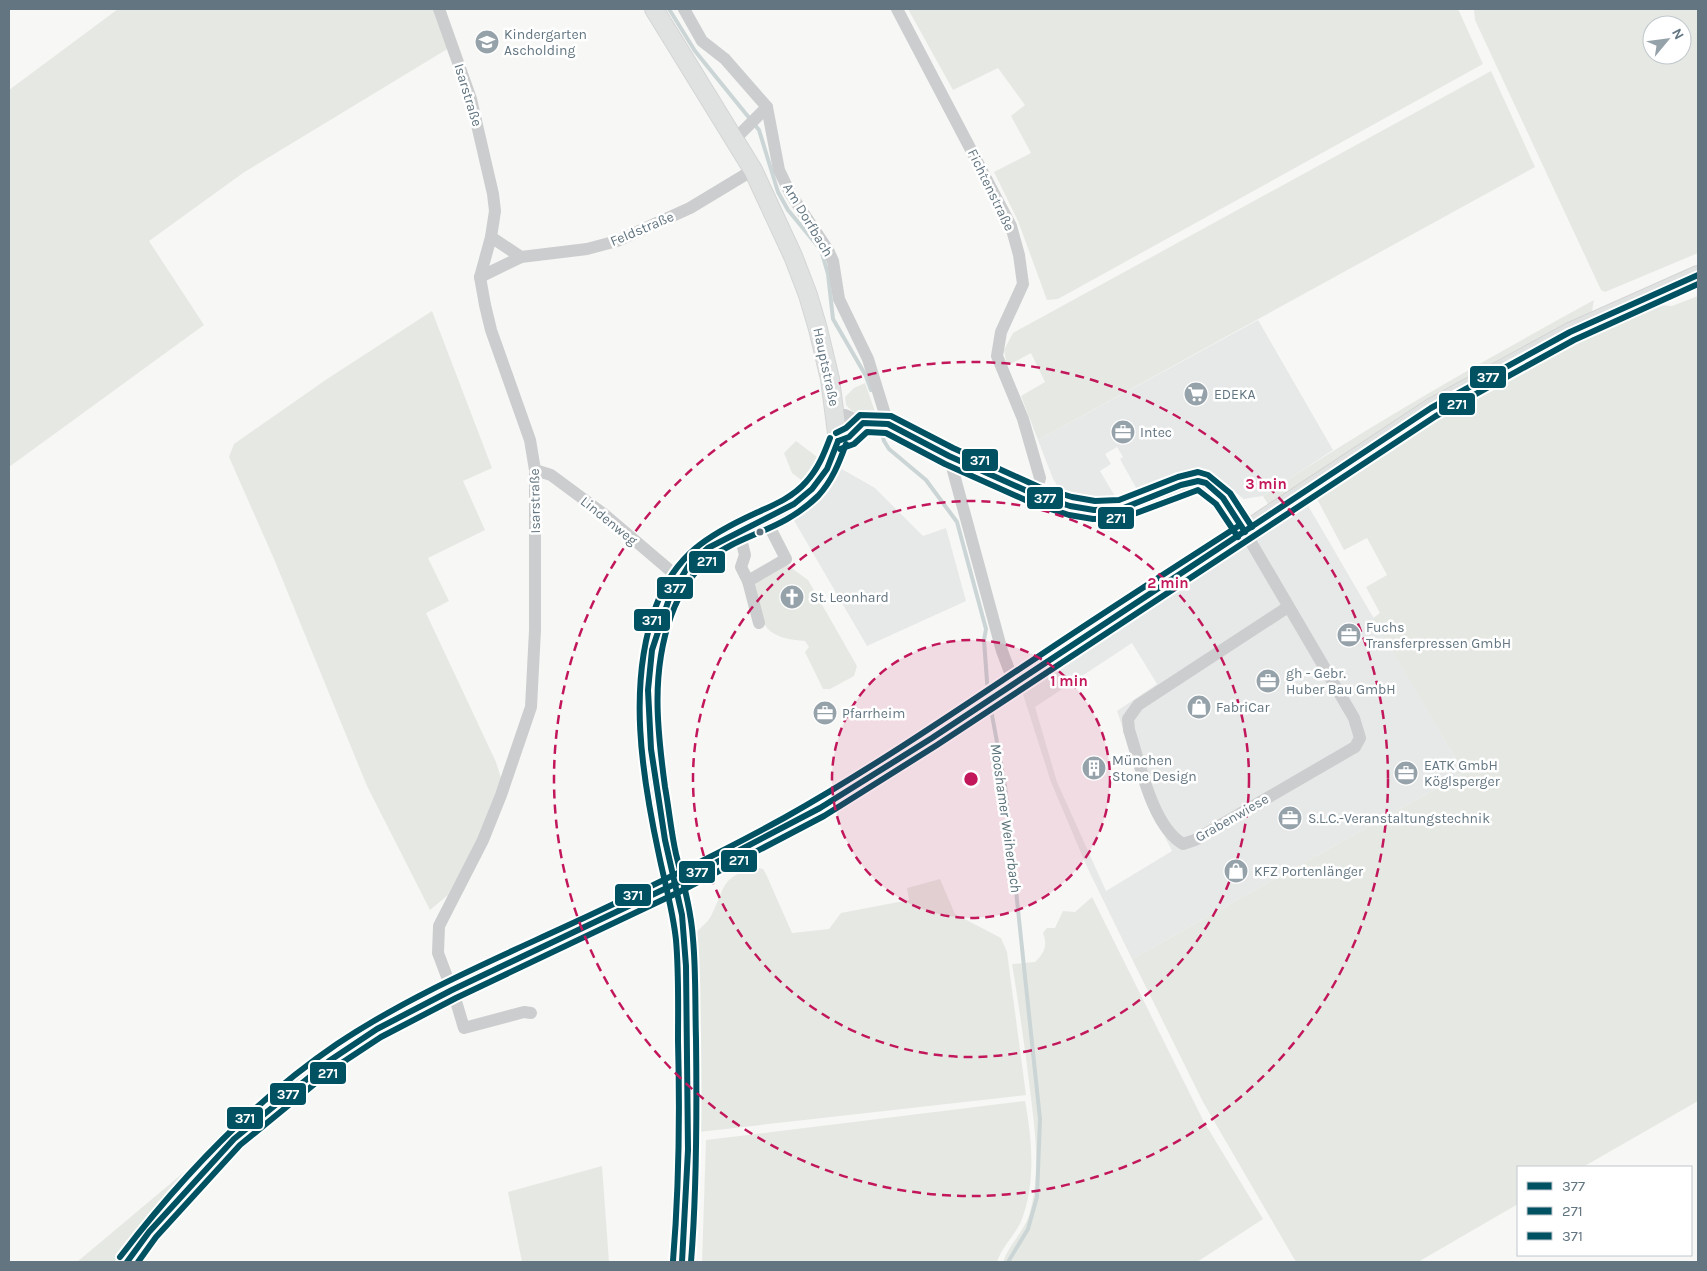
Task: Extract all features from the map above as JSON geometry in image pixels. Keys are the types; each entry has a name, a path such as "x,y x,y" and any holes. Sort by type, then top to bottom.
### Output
{"main road":[{"name":"Hauptstraße","path":"654,9 678,50 740,134 753,170 793,256 808,295 830,379 838,441 833,461 815,487 785,510 739,531 700,554 689,565 679,578 666,605 651,653 646,704 648,739 668,854 684,925 688,1139 682,1262"},
{"path":"127,1262 149,1232 234,1139 329,1061 377,1030 452,990 675,884 820,808 975,710 1431,408 1570,332 1698,275"}],"street":[{"name":"Isarstraße","path":"439,9 474,112 492,194 494,212 491,237 480,277 491,330 530,440 535,470 535,630 531,707 501,795 483,840 439,926 438,953 464,1028 518,1013 531,1013"},
{"path":"684,9 702,41 725,59 767,107 740,134"},
{"name":"Fichtenstraße","path":"897,9 1011,226 1019,255 1023,284 1001,332 998,356 1023,420 1040,478 1036,495"},
{"name":"Am Dorfbach","path":"767,107 779,170 790,194 828,250 833,261 839,299 868,359 878,424"},
{"name":"Feldstraße","path":"480,277 521,257 587,249 617,241 690,208 753,170"},
{"path":"491,237 521,257"},
{"path":"836,415 845,415 878,424 1036,495"},
{"path":"838,441 878,424"},
{"path":"949,456 997,632 1007,688"},
{"name":"Lindenweg","path":"535,470 551,476 590,504 679,578"},
{"name":"Grabenwiese","path":"1036,495 1070,506 1094,510 1120,509 1145,501 1182,485 1198,481 1212,487 1223,498 1245,532 1354,718 1360,738 1355,747 1195,840 1183,844 1169,832 1152,801 1129,730 1128,719 1138,705 1288,606"},
{"path":"748,581 786,559 766,520"},
{"path":"739,531 746,554 741,567 748,581 759,623"}],"shaded area":[{"path":"118,9 434,9 449,48 243,173 149,241 204,325 9,467 9,90"},
{"path":"908,9 1458,9 1483,64 1058,299 1047,300 1018,221 994,172 1031,153 1011,116 1025,105 998,68 953,90"},
{"path":"1474,9 1698,9 1698,253 1605,292 1601,290 1475,20"},
{"path":"1491,71 1535,167 1038,440 1021,396 1045,382 1031,353 1007,366 1004,350 1013,333"},
{"path":"1698,296 1698,1101 1585,1166 1517,1166 1517,1205 1418,1262 1296,1262 1203,1102 1132,959 1464,773 1373,618 1380,613 1366,587 1387,575 1367,538 1344,550 1316,497 1389,444 1505,374 1643,304 1672,306"},
{"path":"1594,300 1592,311 1497,364 1269,506 1263,496 1344,444 1426,395"},
{"path":"432,311 492,468 463,481 485,530 428,558 449,601 426,613 496,762 501,778 479,836 448,895 430,910 367,786 274,559 229,457 234,444 327,379"},
{"path":"1258,320 1333,450 1263,496 1244,499 1222,482 1201,473 1177,478 1140,495 1120,459 1123,457 1117,447 1105,454 1111,464 1100,471 1116,498 1076,495 1064,492 1059,488 1053,479 1038,440"},
{"path":"865,383 877,417 860,415 846,405 845,397 854,388"},
{"path":"796,441 825,463 812,482 804,482 792,473 784,453"},
{"path":"840,468 875,488 923,536 946,528 966,601 867,646 792,517 822,493"},
{"path":"1306,502 1464,773 1132,959 1087,867 1051,782 1021,688","holes":["1132,643 1157,684 1117,711 1148,803 1172,851 1106,891 1057,782 1035,707"]},
{"path":"786,564 808,580 857,666 854,676 830,689 823,689 805,652 809,647 805,641 790,639 771,632 761,618 751,584"},
{"path":"756,867 763,869 766,874 792,933 829,929 841,913 909,900 907,888 940,879 955,914 1001,938 1007,952 1026,1095 699,1132 694,1120 694,937 709,919 722,890 729,880 744,871"},
{"path":"1092,897 1204,1122 1263,1219 1197,1262 1003,1262 1028,1219 1033,1197 1036,1166 1032,1105 1012,964 1035,962 1041,956 1044,949 1043,933 1047,928 1055,928 1063,911 1075,912"},
{"path":"1025,1101 1031,1145 1029,1190 1022,1219 997,1262 702,1262 706,1140"},
{"path":"207,1153 141,1226 114,1262 77,1262"},
{"path":"602,1166 609,1262 522,1262 508,1192"}],"waterway":[{"name":"Mooshamer Weiherbach","path":"669,9 695,51 759,130 778,192 788,210 821,250 828,274 833,319 866,376 871,390"},
{"name":"Mooshamer Weiherbach","path":"881,426 884,441 889,449 926,480 957,522 986,629 984,640 988,695"},
{"name":"Mooshamer Weiherbach","path":"990,704 1005,786 1040,1119 1037,1197 1028,1229 1008,1262"}],"transit line":[{"name":"377","path":"127,1262 149,1232 234,1139 329,1061 377,1029 452,990 675,884 820,808 932,738 1431,408 1570,332 1698,275"},
{"name":"271","path":"138,1262 156,1237 240,1145 334,1068 381,1037 456,998 679,892 824,816 937,745 1436,416 1574,340 1698,284"},
{"name":"371","path":"836,433 846,428 860,415 891,416 953,448 1039,487 1072,497 1095,501 1119,500 1178,477 1198,472 1208,475 1230,493 1252,527"},
{"name":"377","path":"838,441 849,437 863,423 888,424 949,456 1036,495 1070,506 1094,510 1121,509 1181,485 1198,481 1206,483 1223,498 1245,532"},
{"name":"271","path":"840,449 854,444 867,432 886,433 945,464 1032,503 1069,515 1093,519 1123,518 1198,490 1216,504 1238,537"},
{"name":"371","path":"673,1261 677,1206 679,1096 678,965 673,919 647,794 643,762 640,698 647,636 656,606 664,588 683,560 708,539 739,521 776,504 795,492 814,472 830,438"},
{"name":"377","path":"682,1262 688,1150 686,966 682,915 665,840 651,749 648,690 652,650 670,596 689,565 708,548 794,504 812,489 827,469 838,441"},
{"name":"271","path":"691,1262 696,1151 695,964 690,917 674,846 662,765 658,722 660,658 671,616 684,588 700,567 718,553 737,542 777,524 798,512 818,496 831,478 846,444"},
{"name":"371","path":"120,1257 193,1169 247,1116 306,1066 363,1027 446,982 645,889 784,818 911,740 1240,525"}],"place":[{"name":"Kindergarten Ascholding","path":"487,42"},
{"name":"EDEKA","path":"1196,394"},
{"name":"Intec","path":"1123,432"},
{"name":"St. Leonhard","path":"792,597"},
{"name":"Fuchs Transferpressen GmbH","path":"1349,635"},
{"name":"gh - Gebr. Huber Bau GmbH","path":"1268,681"},
{"name":"FabriCar","path":"1199,707"},
{"name":"Pfarrheim","path":"825,713"},
{"name":"München Stone Design","path":"1094,768"},
{"name":"EATK GmbH Köglsperger","path":"1406,773"},
{"name":"S.L.C.-Veranstaltungstechnik","path":"1290,818"},
{"name":"KFZ Portenlänger","path":"1236,871"}]}
